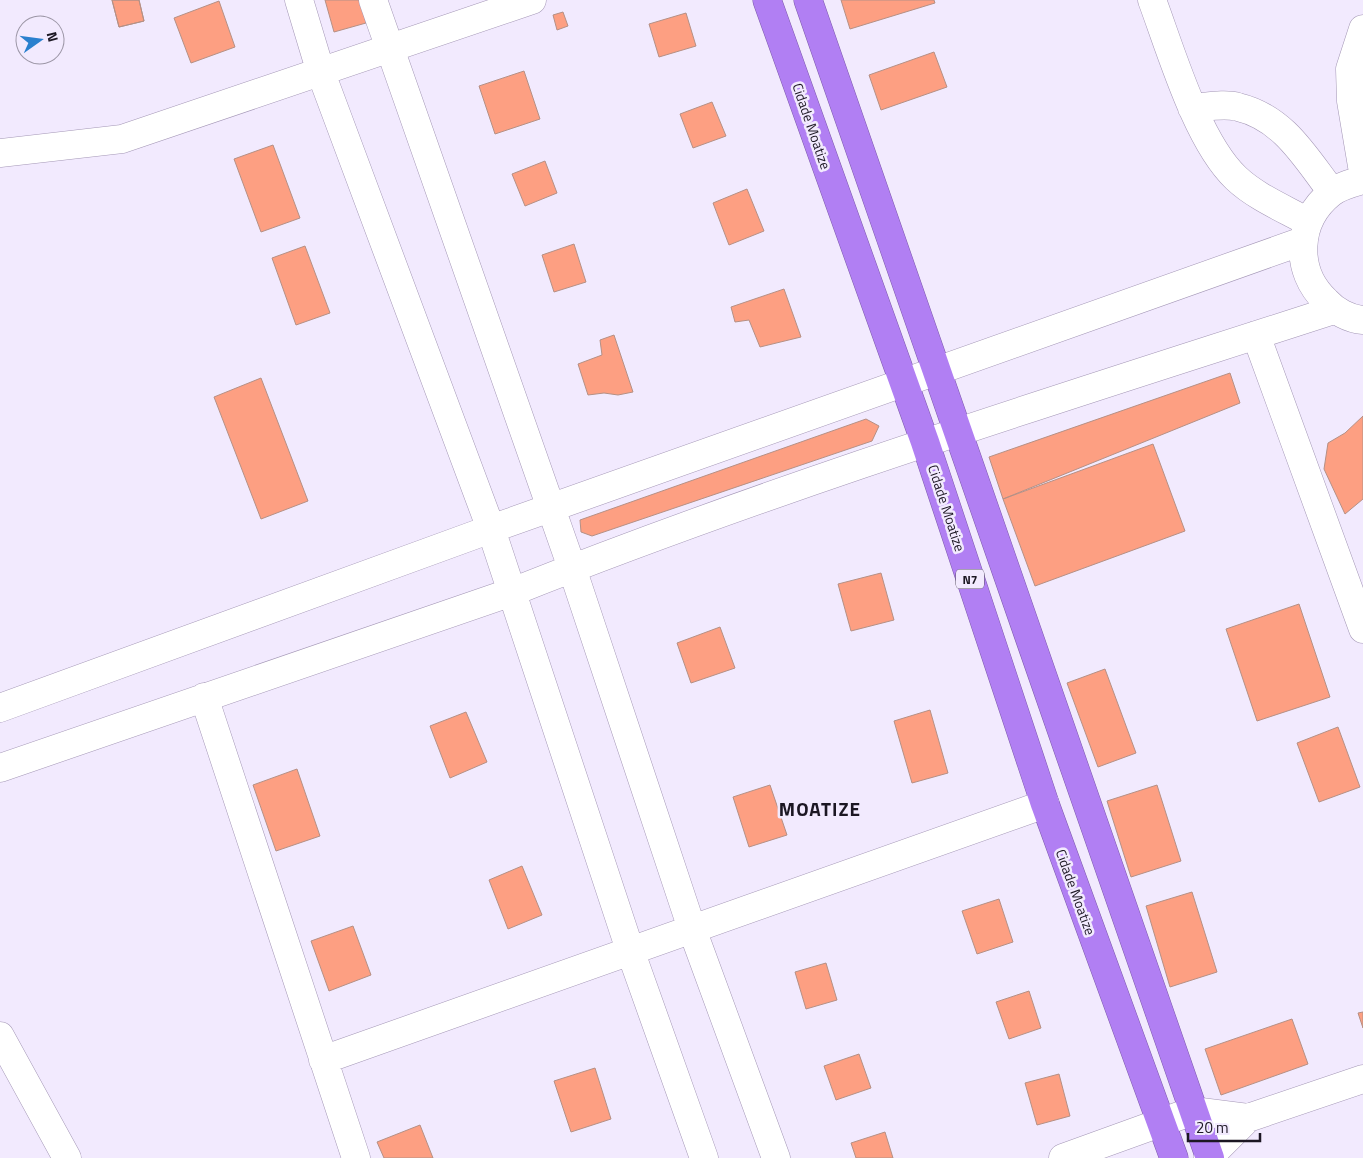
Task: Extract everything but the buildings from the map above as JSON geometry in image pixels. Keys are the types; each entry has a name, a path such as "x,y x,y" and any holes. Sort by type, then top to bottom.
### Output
{"highway":[{"name":"Cidade Moatize","path":"767,0 902,383 925,442 1045,804 1174,1158"},
{"path":"808,0 1209,1158"}],"street":[{"path":"299,0 321,73 491,530 630,950 704,1158"},
{"path":"373,0 572,568 692,930 776,1158"},
{"path":"0,153 122,139 532,0"},
{"path":"1152,0 1192,108 1220,158 1236,178 1305,232"},
{"path":"1363,29 1350,68 1351,101 1363,172"},
{"path":"1192,108 1237,106 1265,118 1287,132 1332,192"},
{"path":"1363,180 1347,184 1332,192 1318,206 1305,232 1304,268 1315,291 1334,310 1357,320 1363,320"},
{"path":"0,708 551,508 937,372 1305,232"},
{"path":"0,768 512,592 572,568 925,442 1334,310"},
{"path":"1256,335 1363,629"},
{"path":"204,697 356,1158"},
{"path":"323,1060 1045,804"},
{"path":"0,1036 67,1158"},
{"path":"1063,1158 1193,1111 1248,1118 1363,1079"},
{"path":"1209,1158 1248,1118"}],"district":[{"name":"MOATIZE","path":"820,808"}]}
